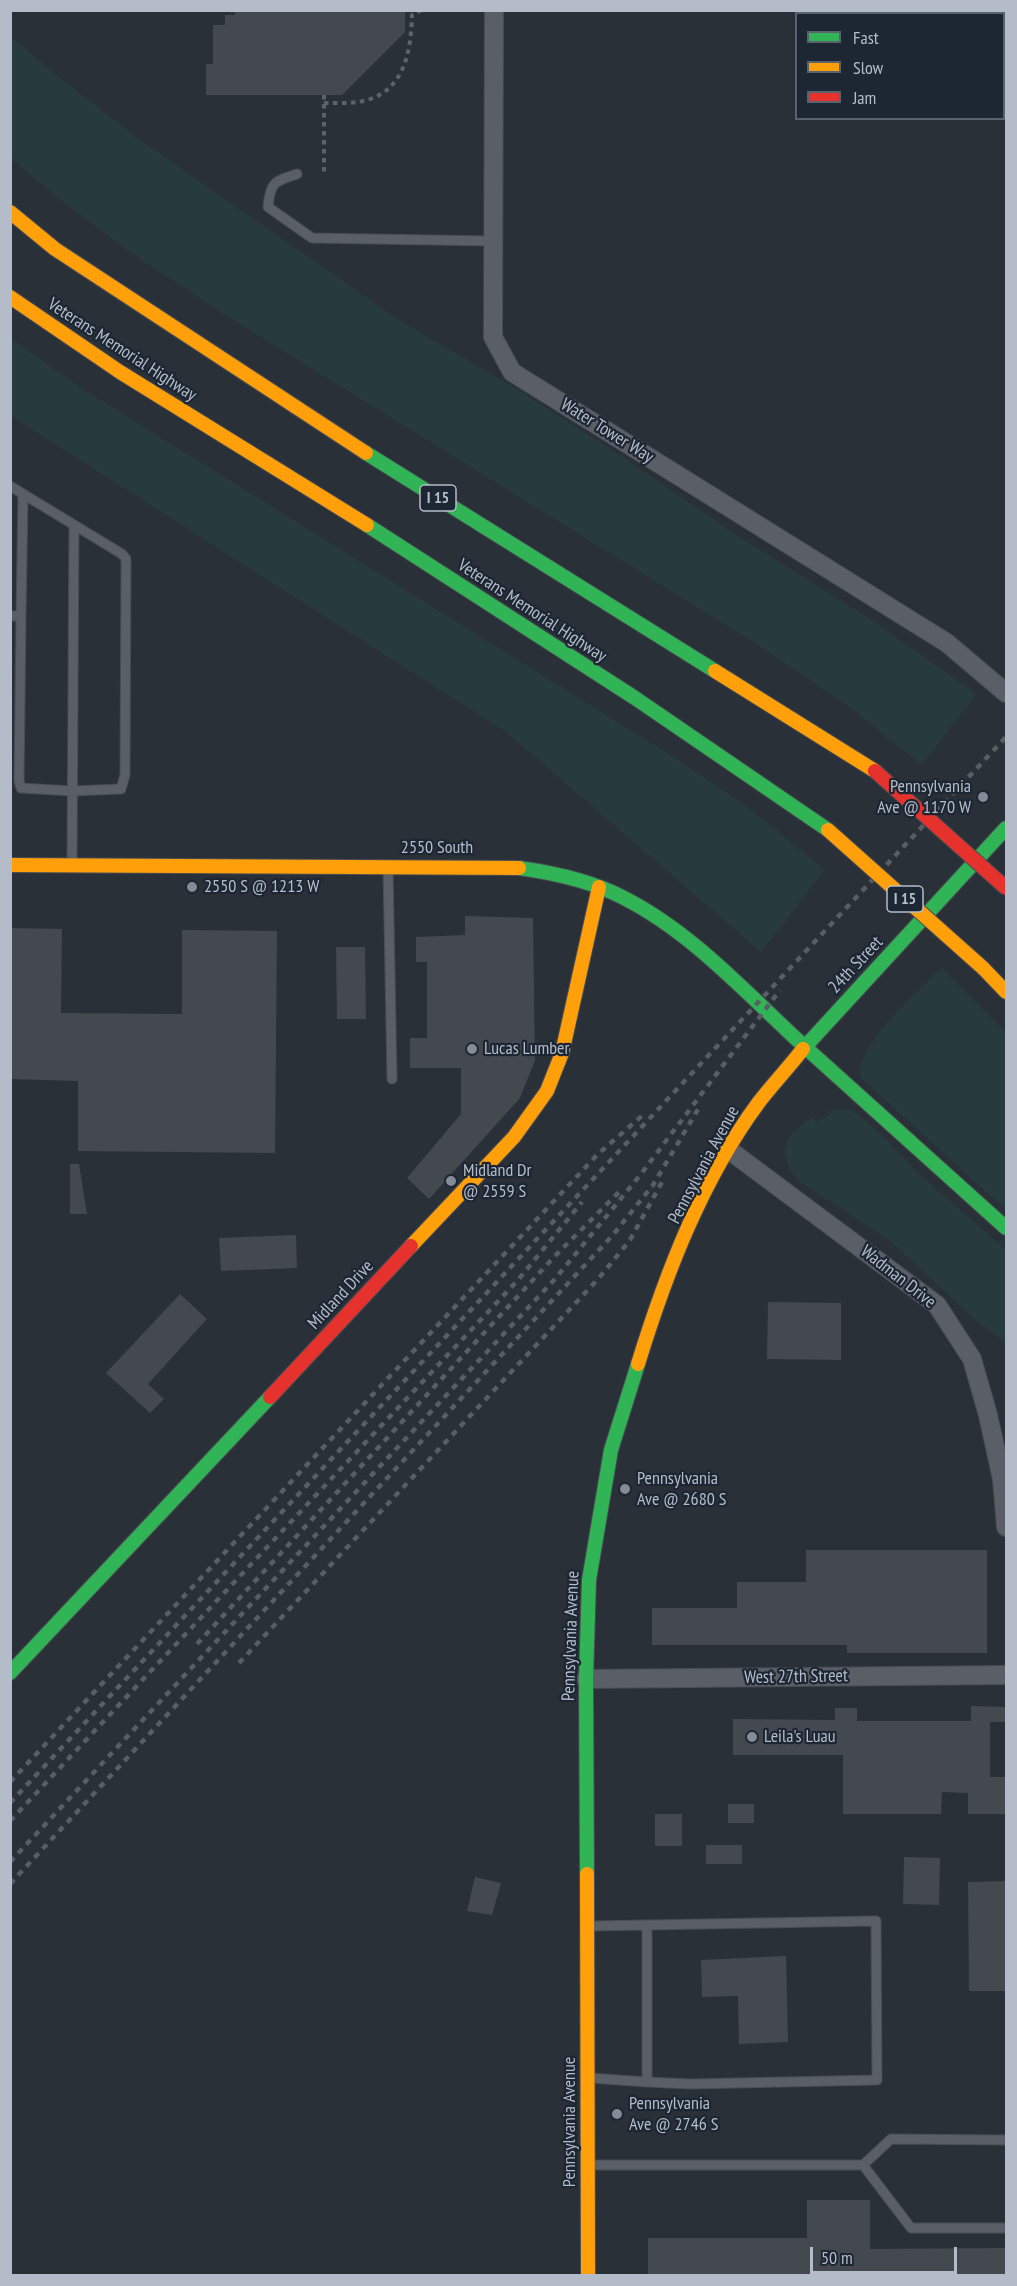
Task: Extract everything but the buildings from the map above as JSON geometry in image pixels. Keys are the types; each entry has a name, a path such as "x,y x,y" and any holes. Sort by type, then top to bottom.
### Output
{"main road":[{"name":"I 15","path":"10,212 55,249 323,426 875,771 1006,888"},
{"name":"Veterans Memorial Highway","path":"10,297 75,344 309,488 717,752 828,830 983,968 1006,992"},
{"name":"24th Street","path":"805,1047 1006,828"},
{"name":"2550 South","path":"10,865 507,866 555,872 599,887 637,904 677,932 1006,1228"},
{"name":"Midland Drive","path":"10,1673 514,1137 547,1091 562,1053 599,887"},
{"name":"Pennsylvania Avenue","path":"588,2276 586,1679 590,1580 611,1450 651,1322 692,1221 729,1150 759,1103 805,1047"}],"street":[{"name":"Water Tower Way","path":"494,10 493,337 512,372 947,643 1006,693"},
{"name":"Wadman Drive","path":"729,1150 937,1305 972,1359 988,1415 1002,1479 1006,1527"},
{"name":"West 27th Street","path":"586,1679 1006,1675"}],"lane":[{"path":"297,174 278,180 270,190 268,207 312,238 493,241"},
{"path":"10,486 122,554 126,559 123,783 121,789 72,791 21,788 19,781 23,494"},
{"path":"72,865 74,525"},
{"path":"10,616 21,616"},
{"path":"388,866 392,1079"},
{"path":"587,1927 876,1921 877,2080 690,2084 587,2078"},
{"path":"647,1925 647,2082"},
{"path":"588,2165 863,2165 891,2139 1006,2140"},
{"path":"863,2165 911,2228 1006,2228"}],"path":[{"path":"324,103 357,102 370,99 384,90 405,65 411,49 412,15 422,10"},
{"path":"324,95 324,175"}],"green space":[{"path":"10,35 40,62 137,138 402,322 520,391 618,454 738,536 870,619 977,694 921,765 854,710 755,643 235,321 143,261 60,200 11,158"},
{"path":"10,338 83,389 667,753 749,808 825,870 761,952 506,732 11,416"},
{"path":"942,968 1006,1032 1006,1210 860,1077 861,1064 878,1034"},
{"path":"829,1110 852,1110 881,1134 921,1176 1006,1250 1006,1343 979,1323 889,1240 799,1181 787,1162 785,1153 789,1138 812,1117 816,1122 830,1115"}],"railway":[{"path":"10,1803 1006,737"},
{"path":"10,1862 555,1279 641,1174 780,990"},
{"path":"10,1884 612,1236 653,1185 700,1106"},
{"path":"10,1782 597,1155 644,1114"},
{"path":"239,1663 599,1278 630,1240 662,1182"},
{"path":"197,1644 555,1256 621,1190"},
{"path":"10,1821 518,1280 582,1202"}],"traffic: fast":[{"path":"366,453 715,671"},
{"path":"367,525 635,698 828,830"},
{"path":"803,1049 1006,828"},
{"path":"519,868 586,882 612,892 649,912 719,966 805,1047"},
{"path":"805,1047 1006,1228"},
{"path":"587,1874 586,1679 589,1580 611,1450 638,1364"},
{"path":"10,1673 270,1397"}],"traffic: slow":[{"path":"10,212 55,249 366,453"},
{"path":"10,297 120,372 367,525"},
{"path":"715,671 875,771"},
{"path":"828,830 983,968"},
{"path":"10,865 519,868"},
{"path":"411,1246 514,1137 547,1091 562,1053 599,887"},
{"path":"983,968 1006,992"},
{"path":"638,1364 674,1261 703,1195 720,1163 759,1102 803,1049"},
{"path":"587,1874 588,2276"}],"traffic: jam":[{"path":"875,771 1006,888"},
{"path":"270,1397 411,1246"}],"place":[{"name":"Pennsylvania Ave @ 1170 W","path":"983,797"},
{"name":"2550 S @ 1213 W","path":"192,887"},
{"name":"Lucas Lumber","path":"472,1049"},
{"name":"Midland Dr @ 2559 S","path":"451,1181"},
{"name":"Pennsylvania Ave @ 2680 S","path":"625,1489"},
{"name":"Leila's Luau","path":"752,1737"},
{"name":"Pennsylvania Ave @ 2746 S","path":"617,2114"}]}
